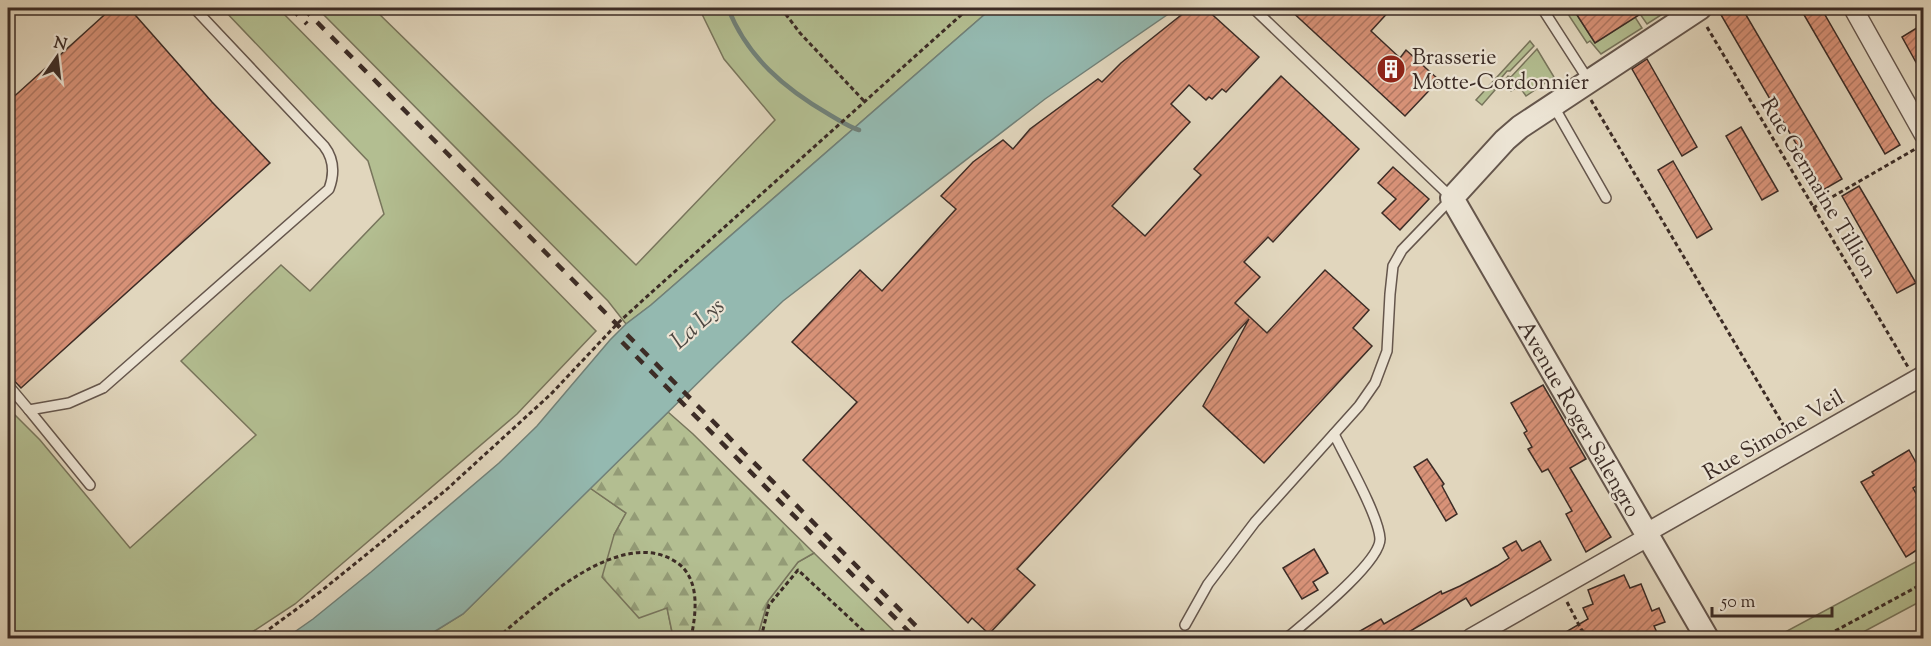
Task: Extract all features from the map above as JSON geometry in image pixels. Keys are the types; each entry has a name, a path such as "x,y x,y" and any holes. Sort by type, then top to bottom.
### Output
{"street":[{"path":"1452,198 1505,140 1520,127 1697,8"},
{"path":"1853,8 1923,135"},
{"name":"Avenue Roger Salengro","path":"1452,198 1707,639"},
{"name":"Rue Simone Veil","path":"1472,639 1919,378"}],"lane":[{"path":"29,410 69,403 103,388 329,189 332,182 333,166 324,146 194,8"},
{"path":"1185,625 1208,584 1255,522 1359,406 1375,383 1388,351 1393,266 1402,250 1452,198 1253,8"},
{"path":"1542,8 1586,83"},
{"path":"1553,105 1606,198"},
{"path":"8,385 90,485"},
{"path":"1287,639 1333,599 1371,561 1380,542 1378,525 1334,434"}],"path":[{"path":"781,8 791,22 864,101"},
{"path":"257,639 329,585 446,490 550,394 626,315 969,8"},
{"name":"Rue Germaine Tillion","path":"1697,8 1813,208 1919,378"},
{"path":"1586,83 1797,448"},
{"path":"1813,208 1923,145"},
{"path":"497,639 561,585 587,569 625,555 646,552 665,555 679,563 688,574 696,604 691,639"},
{"path":"760,639 769,605 798,570 871,639"},
{"path":"1822,639 1923,583"},
{"path":"1560,589 1581,629 1589,639"}],"green space":[{"path":"222,8 278,8 596,331 517,414 295,604 243,638 8,638 8,408 40,440 130,548 256,435 181,361 281,265 310,291 384,214 368,161"},
{"path":"317,8 373,8 636,265 775,120 724,59 699,8 992,8 651,305 626,324 608,301"},
{"path":"1564,8 1588,8 1577,15 1595,43 1635,17 1642,28 1601,54 1590,41 1587,43"},
{"path":"1650,8 1672,8 1647,24 1640,14"},
{"path":"1530,41 1534,46 1510,71 1507,71 1482,105 1476,100"},
{"path":"1537,49 1554,77 1526,96 1519,86 1511,91 1503,82 1508,76 1511,77"},
{"path":"668,412 814,553 798,562 768,601 757,638 682,638 672,632 667,608 639,618 602,577 614,535 626,513 590,488"},
{"path":"590,488 626,513 614,535 667,607 672,632 682,638 424,638 463,614"},
{"path":"814,553 901,638 757,638 768,601 798,562"},
{"path":"1923,558 1923,600 1852,638 1774,638"}],"water":[{"name":"La Lys","path":"992,8 1177,8 1045,99 783,301 463,614 424,638 286,638 371,572 499,463 537,426 626,324 651,305"}],"building":[{"path":"112,8 129,8 212,102 270,163 21,388 8,374 8,102"},
{"path":"1190,8 1205,8 1259,57 1226,92 1222,89 1212,99 1209,97 1206,100 1189,85 1171,104 1190,122 1112,206 1145,236 1201,175 1194,169 1281,76 1359,149 1273,242 1268,237 1244,262 1260,277 1235,303 1267,333 1325,270 1369,310 1353,328 1372,346 1264,463 1203,406 1249,319 1017,569 1035,585 989,634 972,618 968,623 803,460 857,402 792,342 860,270 882,291 956,209 941,196 973,162 1003,140 1013,149 1030,129 1098,79 1102,82 1121,63"},
{"name":"Brasserie Motte-Cordonnier","path":"1288,8 1392,8 1371,31 1400,58 1406,50 1439,80 1405,116"},
{"path":"1588,8 1650,8 1595,43 1577,15"},
{"path":"1717,8 1742,8 1842,179 1823,190"},
{"path":"1800,8 1821,8 1900,145 1885,154"},
{"path":"1923,24 1923,75 1902,37"},
{"path":"1647,59 1697,147 1682,156 1632,69"},
{"path":"1741,127 1778,191 1762,200 1726,136"},
{"path":"1673,161 1712,229 1697,238 1658,170"},
{"path":"1393,167 1429,199 1400,230 1382,213 1396,199 1378,183"},
{"path":"1859,186 1916,283 1897,293 1842,196"},
{"path":"1543,385 1586,459 1570,468 1611,537 1586,552 1566,514 1572,511 1548,469 1542,472 1528,449 1532,447 1524,433 1527,431 1511,403"},
{"path":"1909,450 1923,475 1923,482 1913,488 1923,506 1923,546 1906,557 1861,482 1874,475 1872,472"},
{"path":"1427,459 1444,484 1442,486 1457,514 1446,521 1414,467"},
{"path":"1516,541 1522,551 1540,541 1551,560 1471,606 1466,598 1397,639 1346,639 1381,619 1384,624 1441,591 1442,594 1460,586 1497,566 1509,558 1503,548"},
{"path":"1314,549 1328,573 1313,582 1318,590 1302,599 1283,568"},
{"path":"1624,575 1630,588 1641,584 1652,611 1659,608 1665,622 1654,626 1660,639 1554,639 1588,619 1583,608 1593,604 1588,590"}],"waterway":[{"path":"728,8 746,42 769,70 813,105 859,130"}],"railway":[{"path":"291,8 307,24"},
{"path":"303,8 928,638"},
{"path":"622,342 915,638"}],"place":[{"name":"Brasserie Motte-Cordonnier","path":"1391,69"}]}
